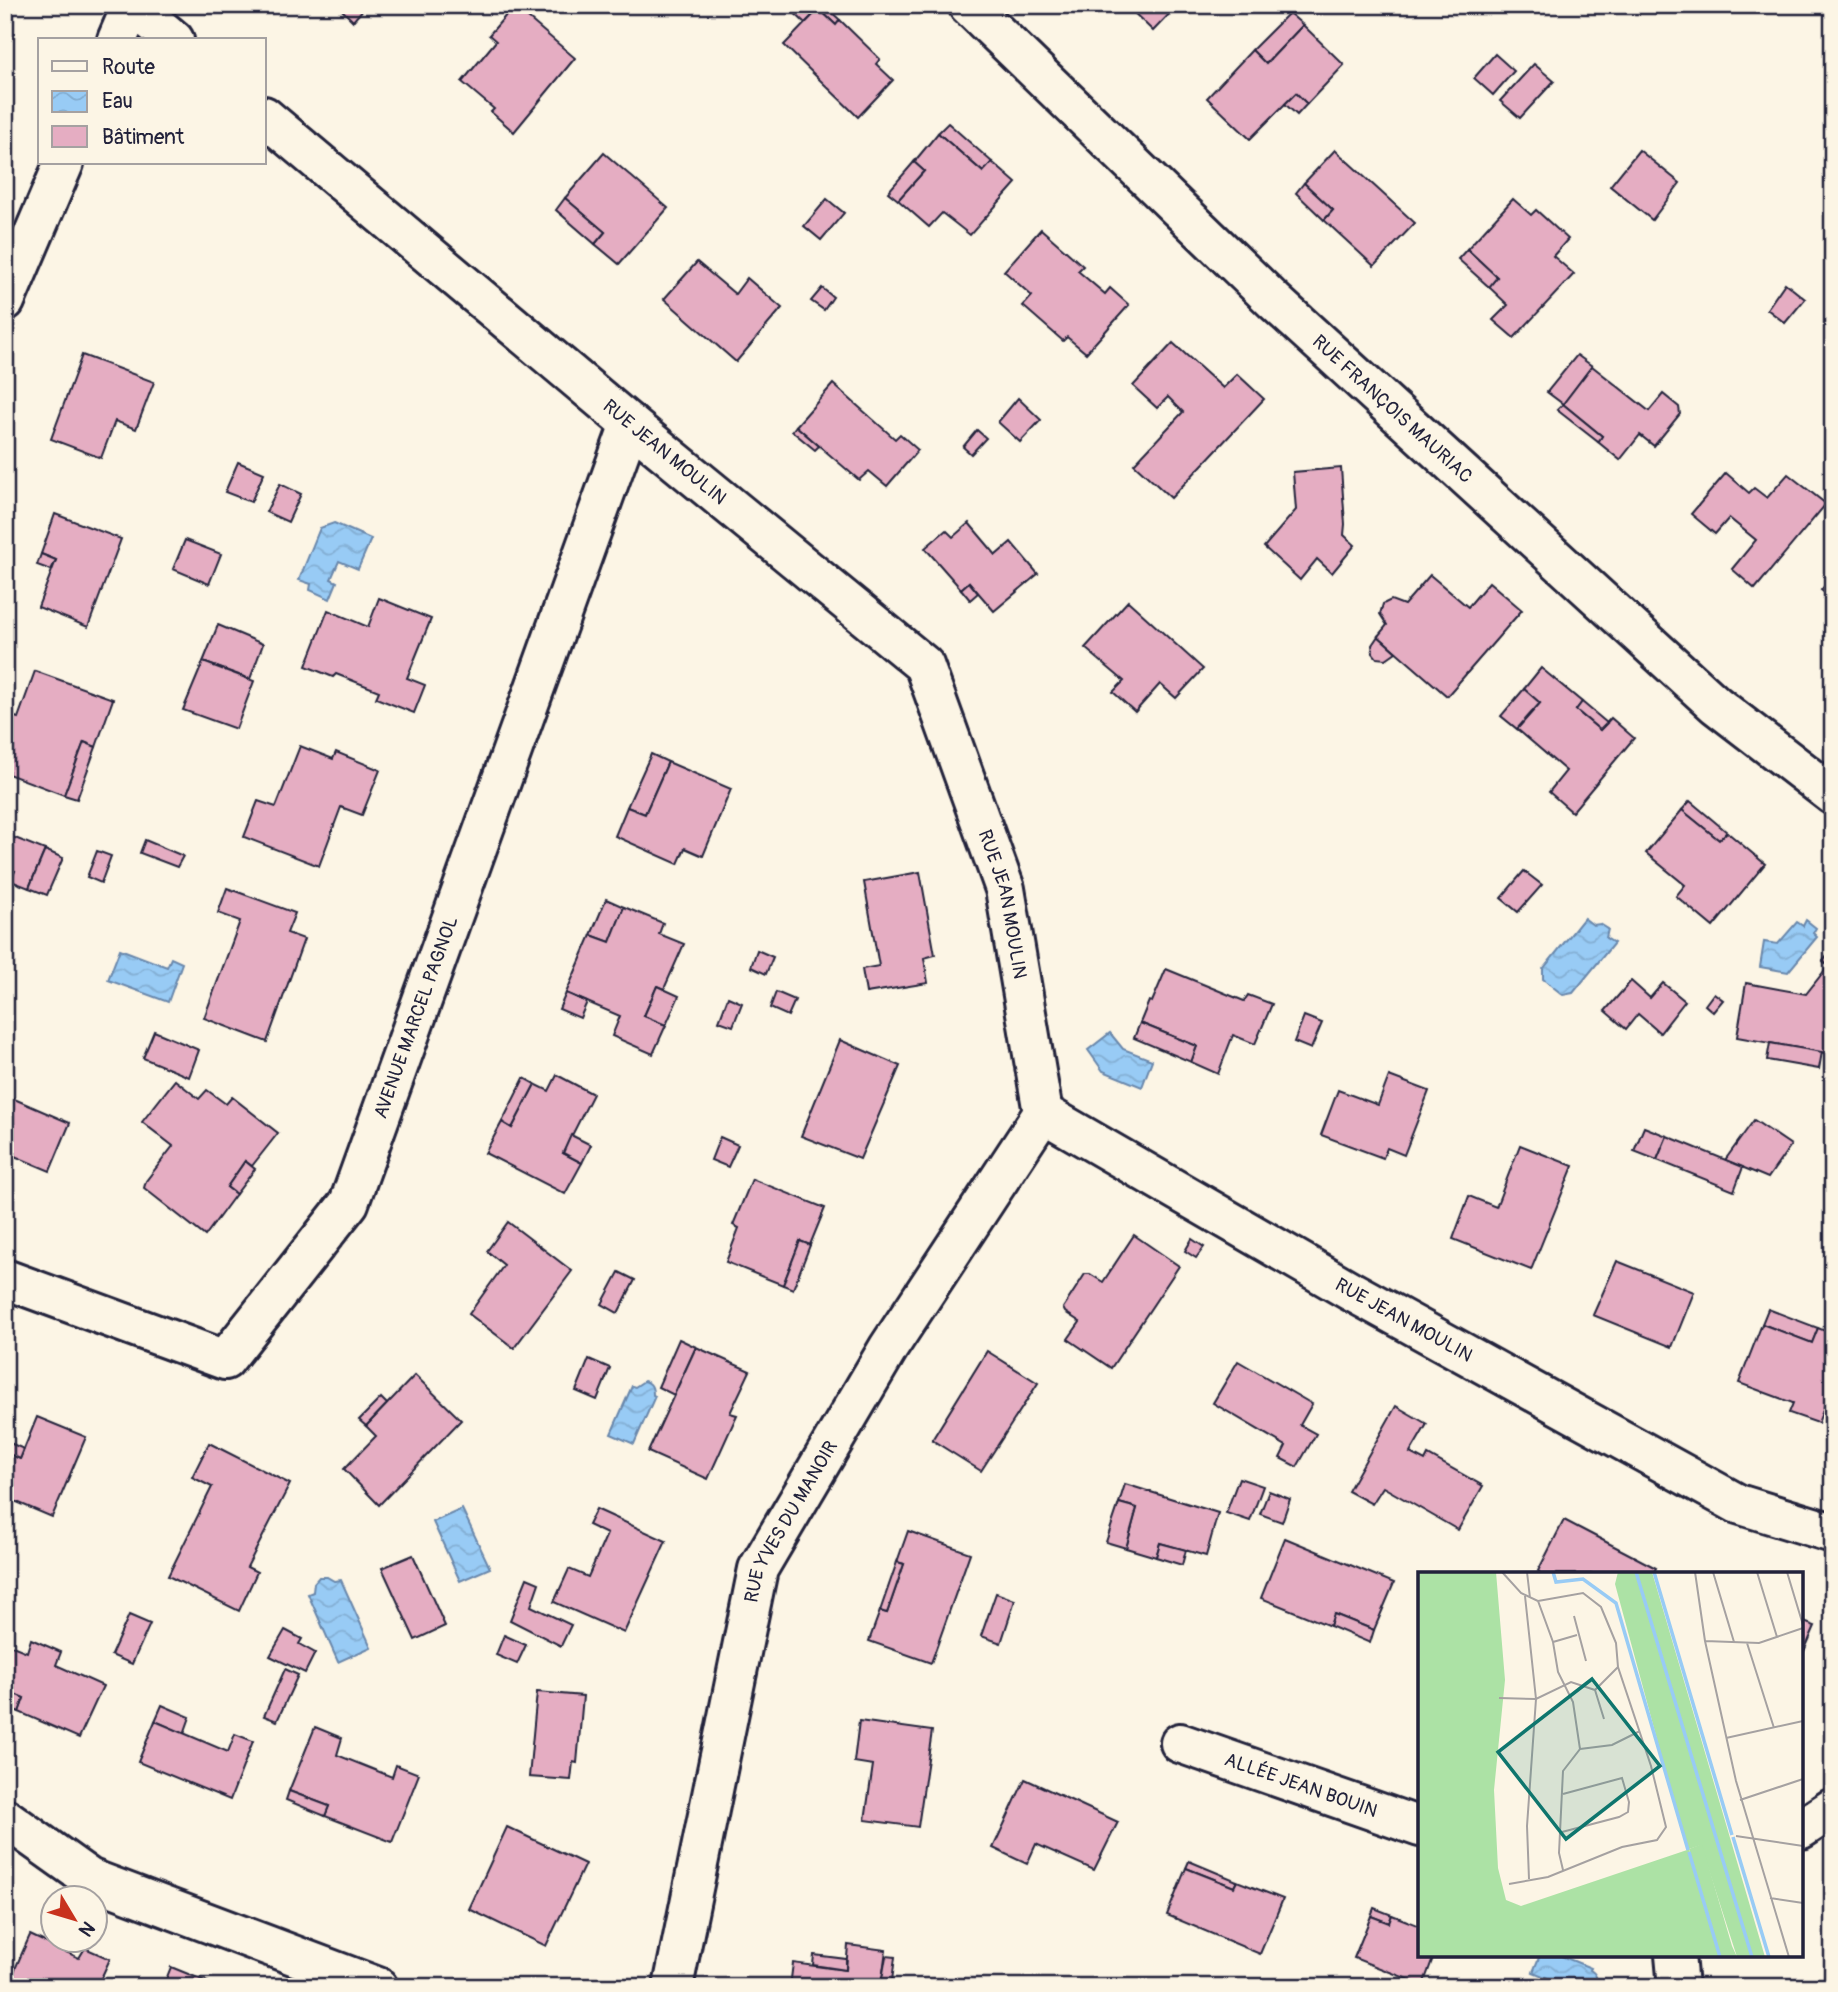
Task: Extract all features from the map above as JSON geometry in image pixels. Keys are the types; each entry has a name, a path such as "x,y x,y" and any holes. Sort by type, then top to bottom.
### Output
{"street":[{"path":"118,38 132,5 172,38"},
{"name":"RUE FRANÇOIS MAURIAC","path":"968,5 1294,320 1716,705 1833,795"},
{"name":"RUE JEAN MOULIN","path":"266,118 630,424 924,665 1005,889 1043,1113 1349,1290 1738,1504 1833,1533"},
{"path":"5,301 64,164"},
{"name":"AVENUE MARCEL PAGNOL","path":"5,1279 225,1360 349,1203 630,424"},
{"name":"RUE YVES DU MANOIR","path":"673,1987 758,1569 889,1347 1043,1113"},
{"name":"ALLÉE JEAN BOUIN","path":"1180,1743 1418,1826"},
{"path":"1803,1828 1833,1808"},
{"path":"5,1818 89,1878 378,1987"},
{"path":"1675,1957 1678,1987"}],"water":[{"path":"334,523 371,539 358,569 339,561 331,579 337,582 330,599 310,590 311,584 299,580 320,528"},
{"path":"1584,918 1593,925 1600,924 1608,929 1606,938 1614,943 1573,993 1563,995 1543,979 1543,969"},
{"path":"1806,920 1816,928 1813,933 1817,937 1788,972 1760,967 1764,942 1778,944 1797,922 1803,926"},
{"path":"120,949 167,967 171,958 182,963 168,1002 108,980"},
{"path":"1110,1033 1123,1049 1152,1060 1142,1087 1103,1071 1088,1050"},
{"path":"644,1381 650,1384 655,1396 634,1444 611,1434 632,1386"},
{"path":"462,1509 490,1568 460,1581 433,1522"},
{"path":"319,1577 341,1580 371,1647 338,1662 308,1594 313,1592 314,1583"},
{"path":"1539,1957 1564,1957 1591,1968 1596,1982 1593,1987 1570,1987 1533,1972"}],"building":[{"path":"337,5 363,5 365,7 353,21"},
{"path":"824,5 840,20 836,25 819,9 805,23 788,7"},
{"path":"1126,5 1178,5 1153,31"},
{"path":"514,6 575,58 514,132 491,112 494,109 462,82 496,41 489,35"},
{"path":"819,9 836,25 840,20 880,59 876,64 893,80 858,117 784,45"},
{"path":"1289,13 1303,25 1266,64 1252,50"},
{"path":"1303,25 1344,65 1307,104 1296,93 1250,139 1207,98 1252,50 1266,64"},
{"path":"1495,54 1514,71 1493,95 1474,78"},
{"path":"1534,64 1554,81 1520,118 1500,101"},
{"path":"1296,93 1307,104 1297,115 1285,104"},
{"path":"948,123 992,162 983,172 938,133"},
{"path":"938,133 983,172 992,162 1016,183 970,235 942,213 929,227 898,200 924,171 914,162"},
{"path":"1335,150 1415,223 1374,266 1324,220 1333,210 1304,183"},
{"path":"1639,150 1680,183 1652,220 1610,186"},
{"path":"604,153 668,208 619,264 595,244 605,232 565,198"},
{"path":"914,162 924,171 898,200 888,192"},
{"path":"1304,183 1333,210 1324,220 1296,193"},
{"path":"565,198 605,232 595,244 556,210"},
{"path":"827,199 844,213 821,240 804,226"},
{"path":"1513,199 1531,215 1536,210 1568,239 1553,256 1574,274 1514,338 1493,320 1508,305 1489,287 1497,277 1467,249"},
{"path":"1041,229 1083,266 1078,271 1105,294 1110,288 1129,305 1086,353 1067,337 1063,341 1023,306 1032,296 1004,271"},
{"path":"1467,249 1497,277 1489,287 1458,259"},
{"path":"697,262 735,294 747,278 782,308 736,362 664,299"},
{"path":"1785,283 1805,299 1785,323 1767,309"},
{"path":"822,288 833,297 824,310 811,301"},
{"path":"1173,343 1223,388 1237,374 1264,399 1171,498 1134,464 1183,412 1168,397 1157,408 1133,386"},
{"path":"82,355 154,382 136,429 115,421 101,458 51,439"},
{"path":"1577,355 1592,366 1563,404 1547,392"},
{"path":"1592,366 1649,411 1663,394 1679,407 1680,414 1654,446 1640,435 1620,460 1598,442 1602,436 1563,404"},
{"path":"833,384 895,439 900,434 918,450 887,486 869,471 859,480 796,426"},
{"path":"1018,398 1041,420 1020,442 998,422"},
{"path":"1563,404 1602,436 1598,442 1557,410"},
{"path":"796,426 819,446 815,450 792,431"},
{"path":"977,430 986,438 971,454 963,447"},
{"path":"238,462 264,473 251,502 225,492"},
{"path":"1341,468 1344,535 1355,545 1332,573 1317,559 1300,580 1264,547 1296,510 1293,472"},
{"path":"1726,473 1749,493 1754,488 1767,498 1788,474 1826,504 1755,589 1732,569 1756,540 1729,518 1715,534 1691,514"},
{"path":"280,484 301,494 288,522 266,512"},
{"path":"55,514 121,539 88,627 38,607 56,560 41,554"},
{"path":"969,523 996,555 1011,542 1038,574 994,611 969,582 961,589 925,548 946,530 953,537"},
{"path":"185,540 221,554 209,584 173,569"},
{"path":"41,554 56,560 51,570 37,565"},
{"path":"1430,575 1468,607 1489,582 1522,610 1447,696 1378,636 1387,625 1380,614 1383,604 1391,600 1404,605"},
{"path":"1833,576 1833,599 1821,590"},
{"path":"969,582 978,593 970,600 961,589"},
{"path":"379,598 431,619 407,678 425,685 414,713 376,698 379,691 336,674 333,677 306,666 328,610 368,627"},
{"path":"1128,601 1203,669 1176,698 1160,684 1135,712 1113,692 1124,681 1085,648"},
{"path":"218,625 263,644 250,679 203,662"},
{"path":"1378,636 1396,652 1386,659 1377,658 1373,653 1372,645"},
{"path":"203,662 254,681 236,729 183,710"},
{"path":"1541,668 1582,702 1576,710 1600,730 1611,718 1634,738 1572,812 1549,792 1566,771 1517,729 1540,703 1524,689"},
{"path":"35,671 113,699 96,747 84,742 64,795 8,774 9,771 5,770 5,726 9,715 18,718"},
{"path":"1524,689 1540,703 1517,729 1501,716"},
{"path":"1582,702 1607,723 1600,730 1576,710"},
{"path":"84,742 96,747 77,799 64,795"},
{"path":"300,746 333,759 336,752 380,770 362,815 341,807 319,866 244,837 258,801 276,807"},
{"path":"651,754 668,762 645,814 627,807"},
{"path":"668,762 731,789 703,856 685,848 678,864 615,836 627,807 645,814"},
{"path":"1690,801 1727,832 1719,840 1682,810"},
{"path":"1682,810 1719,840 1727,832 1765,864 1713,927 1676,896 1685,885 1646,853"},
{"path":"5,834 45,850 29,888 11,881 15,871 5,868"},
{"path":"145,840 183,856 177,867 140,853"},
{"path":"45,850 63,858 47,895 29,888"},
{"path":"97,851 111,856 101,883 87,877"},
{"path":"1524,871 1542,885 1518,912 1501,898"},
{"path":"920,872 935,955 924,958 928,983 866,993 862,969 879,966 864,882"},
{"path":"227,888 295,913 287,933 304,939 267,1042 204,1018 240,921 218,913"},
{"path":"606,899 624,907 610,942 591,935"},
{"path":"624,907 663,923 659,934 684,944 664,989 657,986 644,1016 666,1025 653,1054 612,1036 620,1016 566,993 591,935 610,942"},
{"path":"1833,949 1833,1051 1830,1054 1737,1037 1746,983 1806,994 1828,966 1823,961"},
{"path":"757,950 773,957 766,974 751,967"},
{"path":"1166,969 1244,1001 1248,995 1272,1004 1255,1044 1233,1035 1218,1074 1191,1062 1197,1046 1140,1023"},
{"path":"1631,981 1650,998 1663,983 1685,1001 1660,1033 1638,1014 1626,1029 1605,1011"},
{"path":"657,986 679,996 666,1025 644,1016"},
{"path":"776,992 795,1000 788,1016 770,1008"},
{"path":"566,993 587,1002 580,1018 559,1009"},
{"path":"1714,993 1723,1000 1713,1012 1705,1005"},
{"path":"728,997 742,1003 733,1026 719,1021"},
{"path":"1304,1016 1322,1023 1311,1049 1294,1042"},
{"path":"1140,1023 1197,1046 1191,1062 1134,1038"},
{"path":"154,1031 199,1050 189,1077 143,1058"},
{"path":"840,1040 900,1066 860,1159 801,1136"},
{"path":"1770,1043 1822,1052 1819,1069 1767,1060"},
{"path":"557,1075 593,1094 563,1153 582,1163 565,1194 485,1153 502,1122 512,1128 535,1084 549,1091"},
{"path":"1389,1076 1429,1091 1404,1155 1387,1148 1383,1158 1321,1135 1338,1090 1378,1105"},
{"path":"524,1078 535,1084 512,1128 502,1122"},
{"path":"175,1080 199,1099 207,1090 226,1104 232,1097 278,1133 252,1166 245,1161 227,1187 236,1194 205,1236 144,1188 146,1181 173,1146 142,1122"},
{"path":"5,1095 70,1123 50,1171 5,1152"},
{"path":"1754,1120 1791,1145 1768,1178 1725,1160"},
{"path":"1644,1127 1667,1136 1657,1160 1634,1151"},
{"path":"571,1135 591,1145 582,1163 563,1153"},
{"path":"1667,1136 1743,1167 1734,1191 1657,1160"},
{"path":"720,1137 738,1145 728,1167 711,1160"},
{"path":"1520,1145 1573,1166 1531,1270 1453,1239 1469,1196 1496,1207"},
{"path":"245,1161 255,1169 236,1194 227,1187"},
{"path":"752,1179 825,1208 810,1245 800,1241 783,1285 726,1262 739,1228 733,1225"},
{"path":"508,1222 572,1271 514,1348 469,1314 504,1265 487,1251"},
{"path":"1134,1235 1179,1266 1111,1368 1068,1339 1080,1322 1063,1308 1085,1274 1103,1282"},
{"path":"1192,1239 1204,1247 1196,1258 1185,1251"},
{"path":"800,1241 810,1245 793,1289 783,1285"},
{"path":"1617,1261 1694,1292 1672,1347 1593,1315"},
{"path":"619,1272 635,1280 618,1313 602,1304"},
{"path":"1768,1309 1818,1328 1812,1343 1762,1324"},
{"path":"1762,1324 1812,1343 1818,1328 1833,1334 1833,1384 1818,1423 1789,1413 1793,1403 1739,1383"},
{"path":"679,1339 696,1347 674,1395 658,1387"},
{"path":"696,1347 750,1371 730,1413 737,1415 708,1479 648,1452"},
{"path":"987,1351 1038,1383 981,1471 932,1440"},
{"path":"589,1359 610,1368 597,1400 576,1391"},
{"path":"1238,1361 1312,1404 1300,1425 1316,1434 1297,1467 1280,1458 1286,1446 1213,1403"},
{"path":"415,1375 461,1420 379,1505 344,1469 376,1436 366,1426"},
{"path":"381,1398 387,1404 366,1426 359,1420"},
{"path":"1396,1406 1427,1424 1410,1453 1425,1461 1428,1455 1483,1486 1458,1530 1383,1487 1372,1504 1348,1491"},
{"path":"37,1417 86,1437 52,1517 5,1497 5,1452 20,1459"},
{"path":"5,1441 24,1449 20,1459 5,1452"},
{"path":"209,1443 290,1484 247,1567 257,1572 239,1611 168,1576 212,1487 192,1477"},
{"path":"1239,1478 1263,1486 1250,1521 1226,1513"},
{"path":"1125,1484 1218,1513 1206,1556 1160,1543 1156,1557 1126,1548 1137,1508 1119,1503"},
{"path":"1269,1491 1290,1499 1282,1522 1260,1514"},
{"path":"1119,1503 1137,1508 1126,1548 1106,1542"},
{"path":"596,1509 666,1541 624,1633 554,1602 569,1569 588,1577 607,1534 588,1525"},
{"path":"1564,1520 1656,1568 1654,1572 1538,1571"},
{"path":"908,1531 970,1553 931,1663 869,1641 880,1611 887,1613 904,1564 897,1562"},
{"path":"1285,1538 1394,1583 1374,1630 1334,1614 1330,1626 1261,1598"},
{"path":"1160,1543 1186,1550 1182,1565 1156,1557"},
{"path":"413,1555 445,1626 415,1640 382,1568"},
{"path":"897,1562 904,1564 887,1613 880,1611"},
{"path":"527,1578 539,1583 531,1606 571,1625 561,1646 510,1620"},
{"path":"996,1593 1015,1600 1001,1643 981,1636"},
{"path":"1334,1614 1374,1630 1370,1643 1330,1626"},
{"path":"129,1615 150,1624 132,1664 111,1655"},
{"path":"1803,1622 1815,1626 1803,1653"},
{"path":"285,1630 302,1639 299,1644 315,1653 305,1673 270,1656"},
{"path":"504,1635 526,1645 517,1664 496,1655"},
{"path":"31,1639 61,1652 56,1665 103,1686 79,1738 19,1712 24,1698 5,1690 5,1643 27,1652"},
{"path":"285,1669 298,1675 277,1721 264,1716"},
{"path":"5,1690 24,1698 19,1712 5,1706"},
{"path":"537,1692 583,1696 577,1763 573,1762 571,1780 529,1777"},
{"path":"162,1705 190,1717 184,1734 155,1721"},
{"path":"155,1721 228,1752 235,1734 253,1741 230,1800 138,1762"},
{"path":"859,1721 932,1731 918,1827 865,1820 873,1765 854,1762"},
{"path":"315,1727 342,1738 337,1755 392,1777 396,1765 419,1774 392,1842 325,1816 329,1806 289,1791"},
{"path":"1025,1779 1118,1822 1094,1870 1036,1844 1027,1864 993,1848"},
{"path":"289,1791 329,1806 325,1816 286,1800"},
{"path":"507,1827 585,1864 546,1946 469,1909"},
{"path":"1189,1861 1237,1881 1234,1887 1186,1868"},
{"path":"1186,1868 1234,1887 1237,1881 1283,1899 1260,1954 1167,1915"},
{"path":"1374,1908 1392,1915 1389,1923 1371,1916"},
{"path":"1392,1915 1418,1925 1418,1957 1433,1957 1423,1985 1354,1958 1371,1916 1389,1923"},
{"path":"30,1935 38,1939 38,1954 70,1954 79,1958 81,1954 99,1954 110,1959 97,1987 7,1987"},
{"path":"848,1945 886,1950 881,1987 790,1987 793,1963 846,1970"},
{"path":"814,1955 846,1959 846,1970 813,1965"},
{"path":"886,1956 895,1957 892,1981 882,1979"},
{"path":"171,1967 198,1978 219,1987 163,1987"}]}
